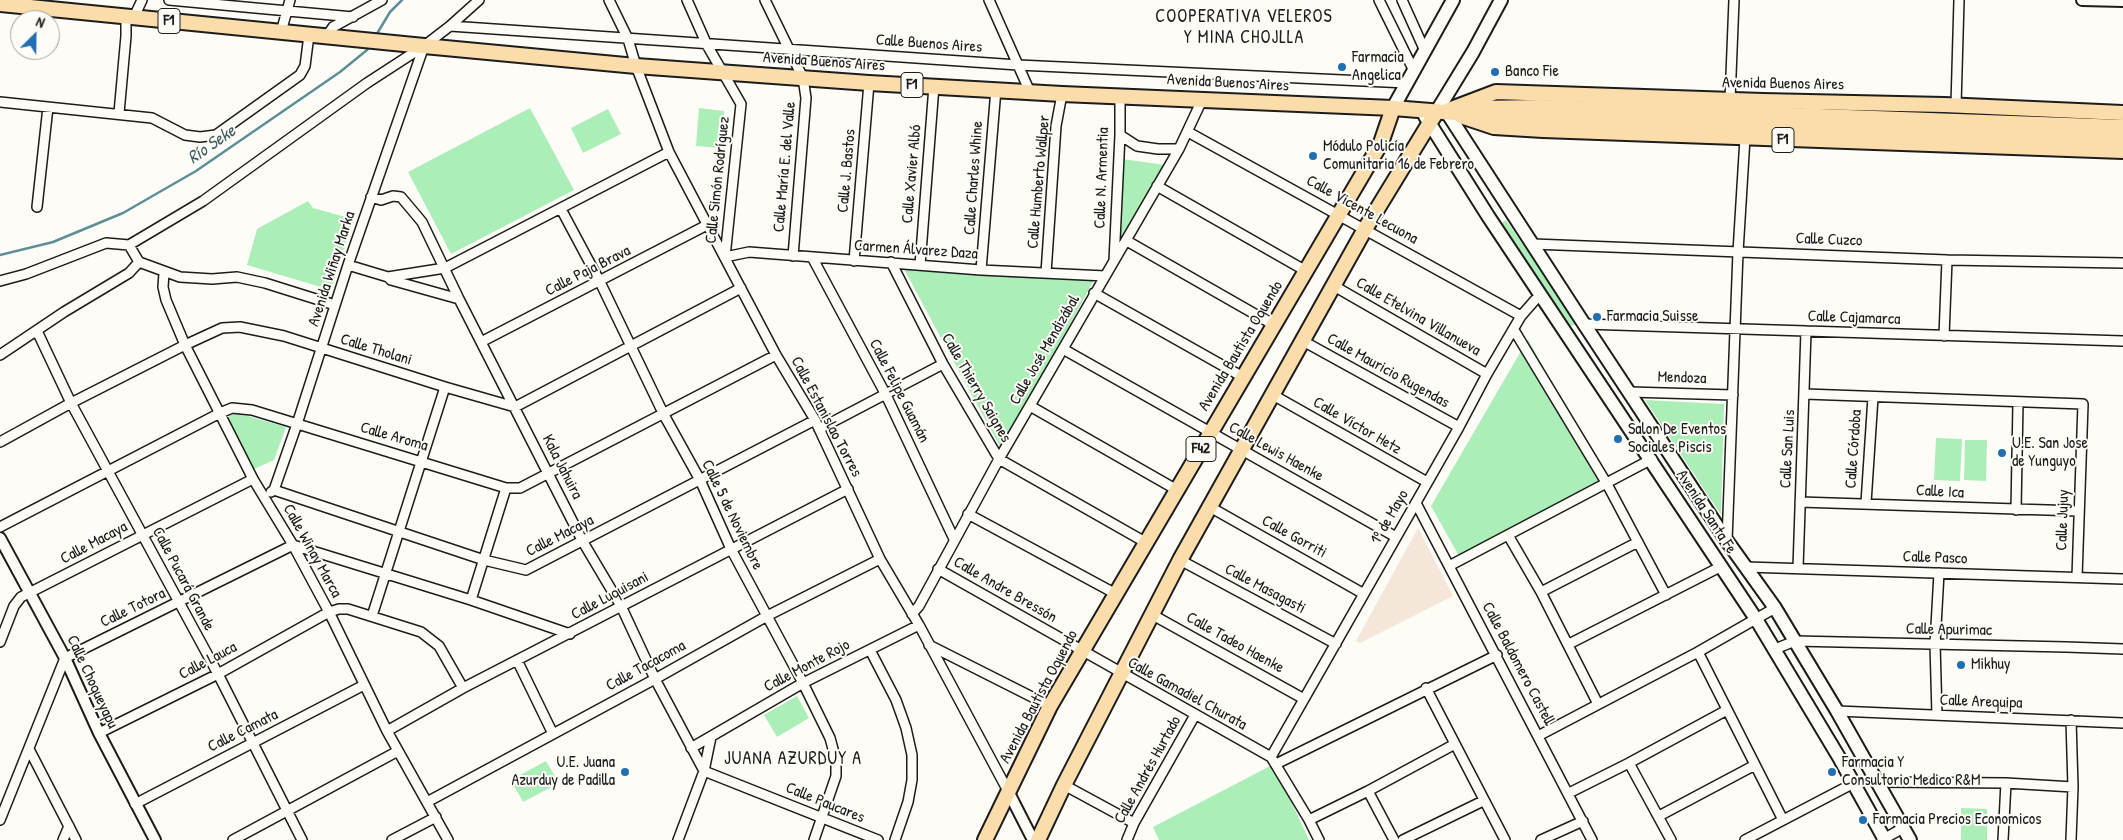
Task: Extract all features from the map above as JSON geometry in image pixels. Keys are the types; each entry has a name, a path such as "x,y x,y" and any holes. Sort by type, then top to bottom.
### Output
{"main road":[{"name":"Avenida Bautista Oquendo","path":"985,840 1050,706 1382,143 1393,108 1453,0"},
{"name":"F42","path":"1038,840 1064,785 1180,560 1365,229 1430,123 1442,111 1502,0"},
{"name":"F1","path":"0,4 333,38"},
{"name":"Avenida Buenos Aires","path":"333,38 636,66 869,83 1062,94 1393,108 1493,116 2123,138"},
{"name":"Avenida Buenos Aires","path":"1442,111 1496,92 1956,105 2123,112"},
{"name":"Avenida Buenos Aires","path":"1442,111 1491,106 1541,107 2123,127"},
{"name":"Avenida Santa Fe","path":"1420,110 1756,619 1854,783 1883,840"},
{"name":"Avenida Buenos Aires","path":"1442,111 1494,127 1745,138 2123,150"},
{"name":"Avenida Santa Fe","path":"1442,111 1533,244 1727,541 1775,608 1837,711 1910,840"}],"street":[{"path":"119,113 126,36 130,17 142,0"},
{"path":"169,0 218,2 353,17"},
{"path":"281,32 290,0"},
{"path":"333,38 333,28 382,0"},
{"path":"0,282 106,243 129,245 203,201 367,82 424,46 479,0"},
{"name":"Calle Estanislao Torres","path":"609,0 628,39 636,66 669,152 776,355 817,425 880,559 929,645 1033,840"},
{"name":"Calle Simón Rodríguez","path":"687,0 708,45 741,104 725,257"},
{"name":"Calle María E. del Valle","path":"765,0 803,78 806,98 793,256"},
{"path":"989,0 1030,92"},
{"path":"1378,0 1414,71"},
{"path":"1402,0 1425,51"},
{"path":"1730,100 1734,0"},
{"path":"1956,105 1959,0"},
{"path":"2082,0 2123,1"},
{"name":"Calle Buenos Aires","path":"450,26 1018,65 1407,83"},
{"path":"0,102 119,113 152,118 185,135 200,137 216,135 300,75 305,66 309,35"},
{"name":"Avenida Wiñay Marka","path":"274,490 298,424 348,265 424,46"},
{"name":"Calle J. Bastos","path":"854,261 869,83"},
{"name":"Calle Xavier Albó","path":"920,265 934,86"},
{"name":"Calle Charles Whine","path":"982,270 996,89"},
{"name":"Calle Humberto Wallper","path":"1046,273 1056,126 1062,94"},
{"name":"Calle N. Armentia","path":"1114,262 1120,96"},
{"name":"Calle José Mendizábal","path":"912,614 919,606 968,514 1094,293 1127,241 1179,149 1202,100"},
{"path":"37,207 48,107"},
{"name":"Calle Vicente Lecuona","path":"1188,132 1521,316"},
{"path":"1120,135 1137,146 1179,149"},
{"path":"1727,541 1738,252 1745,138"},
{"path":"388,277 445,268 669,152"},
{"path":"1157,186 1306,271"},
{"name":"Kala Jahuira","path":"371,197 381,200 393,196 401,197 422,222 459,299 583,542 621,606 655,679 704,771"},
{"name":"Calle 5 de Noviembre","path":"561,209 600,282 664,415 700,480 731,549 830,738 836,760 836,776 814,840"},
{"name":"Calle Paja Brava","path":"481,342 707,225"},
{"path":"1127,241 1274,325"},
{"name":"Calle Cuzco","path":"1533,244 1947,260 2123,263"},
{"path":"129,245 139,262 164,273 180,277 238,277 266,283 335,305"},
{"name":"Carmen Álvarez Daza","path":"725,257 749,252 982,270 1105,276"},
{"name":"Calle Felipe Guamán","path":"812,257 886,395 954,540"},
{"path":"1944,336 1947,260"},
{"path":"0,355 64,312 129,273 139,262"},
{"name":"Calle Thierry Saignes","path":"891,262 943,364 999,460 1145,542"},
{"path":"348,265 388,277 391,280 459,299"},
{"name":"Calle Winay Marca","path":"164,273 163,287 166,300 185,345 253,479 293,545 329,612 387,731 448,840"},
{"name":"Calle Etelvina Villanueva","path":"1334,286 1486,374"},
{"path":"515,407 741,288"},
{"path":"1094,293 1243,377"},
{"name":"1º de Mayo","path":"1273,761 1304,699 1459,427 1486,374 1521,316 1541,296"},
{"name":"Calle Cajamarca","path":"1584,324 2123,341"},
{"name":"Calle Tholani","path":"0,442 71,402 222,328 240,327 284,336 321,349 515,407"},
{"path":"1514,330 1608,484 1666,595"},
{"name":"Calle Pucará Grande","path":"37,331 71,402 218,674 302,840"},
{"name":"Calle San Luis","path":"1798,568 1806,331"},
{"name":"Calle Mauricio Rugendas","path":"1303,341 1459,427"},
{"name":"Calle Lewis Haenke","path":"1063,349 1396,537"},
{"name":"Calle Aroma","path":"0,527 232,408 241,408 298,424 421,460 506,488 520,488 664,415 776,355"},
{"name":"Calle Macaya","path":"274,490 484,560 526,570 700,480 886,395 943,364"},
{"path":"372,616 445,387"},
{"name":"Mendoza","path":"1630,392 1733,395"},
{"path":"1805,394 2018,403 2016,510"},
{"name":"Calle Víctor Hetz","path":"1272,395 1427,482"},
{"name":"Calle Córdoba","path":"1866,503 1873,397"},
{"name":"Calle Jujuy","path":"2018,403 2083,404 2077,576"},
{"path":"1030,406 1177,490"},
{"path":"1450,566 1652,460"},
{"name":"Calle Macaya","path":"0,642 14,606 21,598 253,479"},
{"path":"471,600 506,488"},
{"name":"Calle Luquisani","path":"387,731 463,688 848,489"},
{"path":"264,496 274,490"},
{"name":"Calle Ica","path":"1800,502 2078,511"},
{"name":"Calle Baldomero Castell","path":"1416,503 1592,840"},
{"name":"Calle Gorriti","path":"1210,507 1364,594"},
{"path":"968,514 1116,594"},
{"path":"1508,535 1569,644 1598,704"},
{"name":"Calle Choqueyapu","path":"0,538 65,658 99,733 155,840"},
{"path":"1541,592 1638,542"},
{"path":"293,545 471,600 570,634"},
{"name":"Calle Totora","path":"65,658 293,545"},
{"name":"Calle Tacacoma","path":"427,802 655,679 767,616 880,559"},
{"name":"Calle Masagasti","path":"1180,560 1336,644"},
{"path":"1569,644 1722,566"},
{"name":"Calle Pasco","path":"1746,567 2077,576 2123,579"},
{"name":"Calle Andre Bressón","path":"938,569 1082,652"},
{"path":"1937,715 1935,644 1938,573"},
{"path":"1538,736 1698,652 1775,608"},
{"path":"329,612 348,609 421,632 439,646 463,688"},
{"name":"Calle Lauca","path":"99,733 218,674 329,612"},
{"name":"Calle Tadeo Haenke","path":"1151,614 1304,699"},
{"name":"Calle Monte Rojo","path":"691,748 802,683 918,625"},
{"name":"Calle Apurimac","path":"1775,649 1794,641 2123,650"},
{"path":"929,645 1050,706"},
{"path":"870,650 896,700 906,728 912,755 912,780 908,802 895,840"},
{"name":"Calle Gamadiel Churata","path":"1082,652 1196,715 1273,761"},
{"path":"1698,652 1783,820"},
{"path":"1319,840 1273,761 1497,655"},
{"path":"0,820 65,658"},
{"path":"517,660 553,734"},
{"name":"Calle Camata","path":"135,804 364,685"},
{"path":"1426,688 1504,840"},
{"path":"1569,793 1727,710"},
{"name":"Calle Arequipa","path":"1837,711 2123,722"},
{"name":"Calle Andrés Hurtado","path":"1127,840 1134,823 1196,715"},
{"path":"2071,720 2071,840"},
{"path":"678,840 704,771 711,737"},
{"path":"1309,820 1368,791 1455,744"},
{"path":"28,748 76,840"},
{"path":"233,840 398,750"},
{"path":"1629,763 1671,840"},
{"path":"1659,816 1754,765"},
{"name":"Calle Paucares","path":"704,771 878,840"},
{"path":"1877,782 2006,783 2072,787"},
{"path":"1745,840 1854,783"},
{"path":"2003,840 2006,783"},
{"path":"1064,785 1134,823"},
{"path":"1368,791 1394,840"},
{"path":"1403,840 1484,801"},
{"path":"392,840 436,817"},
{"path":"1541,840 1583,821"},
{"path":"63,840 69,826"},
{"path":"1883,840 1904,828"}],"shaded area":[{"path":"1418,528 1453,596 1360,643 1356,641"}],"green space":[{"path":"530,108 574,190 451,254 408,172"},
{"path":"699,108 724,111 721,148 696,146"},
{"path":"608,109 621,134 583,153 571,128"},
{"path":"1122,159 1165,165 1121,239"},
{"path":"308,201 313,208 353,219 331,290 247,265 257,229"},
{"path":"1506,220 1576,323 1574,325 1571,326 1502,223"},
{"path":"904,269 1094,280 1002,450 955,364"},
{"path":"1528,339 1602,479 1459,556 1431,506"},
{"path":"1645,400 1724,404 1721,515"},
{"path":"237,413 286,427 274,460 252,470 228,419 230,415"},
{"path":"1936,438 1962,439 1960,481 1934,480"},
{"path":"1965,440 1987,440 1986,481 1964,480"},
{"path":"797,696 809,718 777,737 764,715"},
{"path":"546,761 559,783 523,802 511,780"},
{"path":"1274,764 1309,840 1159,840 1153,827"},
{"path":"1961,808 1987,809 1987,840 1961,840"}],"waterway":[{"name":"Río Seke","path":"375,37 390,12 402,0"},
{"name":"Río Seke","path":"0,255 53,242 123,213 196,171 340,72 370,46"}],"place":[{"name":"Farmacia Angelica","path":"1342,67"},
{"name":"Banco Fie","path":"1495,72"},
{"name":"Módulo Policía Comunitaria 16 de Febrero","path":"1313,156"},
{"name":"Farmacia Suisse","path":"1597,317"},
{"name":"Salon De Eventos Sociales Piscis","path":"1618,439"},
{"name":"U.E. San Jose de Yunguyo","path":"2002,453"},
{"name":"Mikhuy","path":"1961,665"},
{"name":"U.E. Juana Azurduy de Padilla","path":"625,772"},
{"name":"Farmacia Y Consultorio Medico R&M","path":"1832,772"},
{"name":"Farmacia Precios Economicos","path":"1863,820"}],"district":[{"name":"COOPERATIVA VELEROS Y MINA CHOJLLA","path":"1244,27"},
{"name":"JUANA AZURDUY A","path":"793,759"}]}
